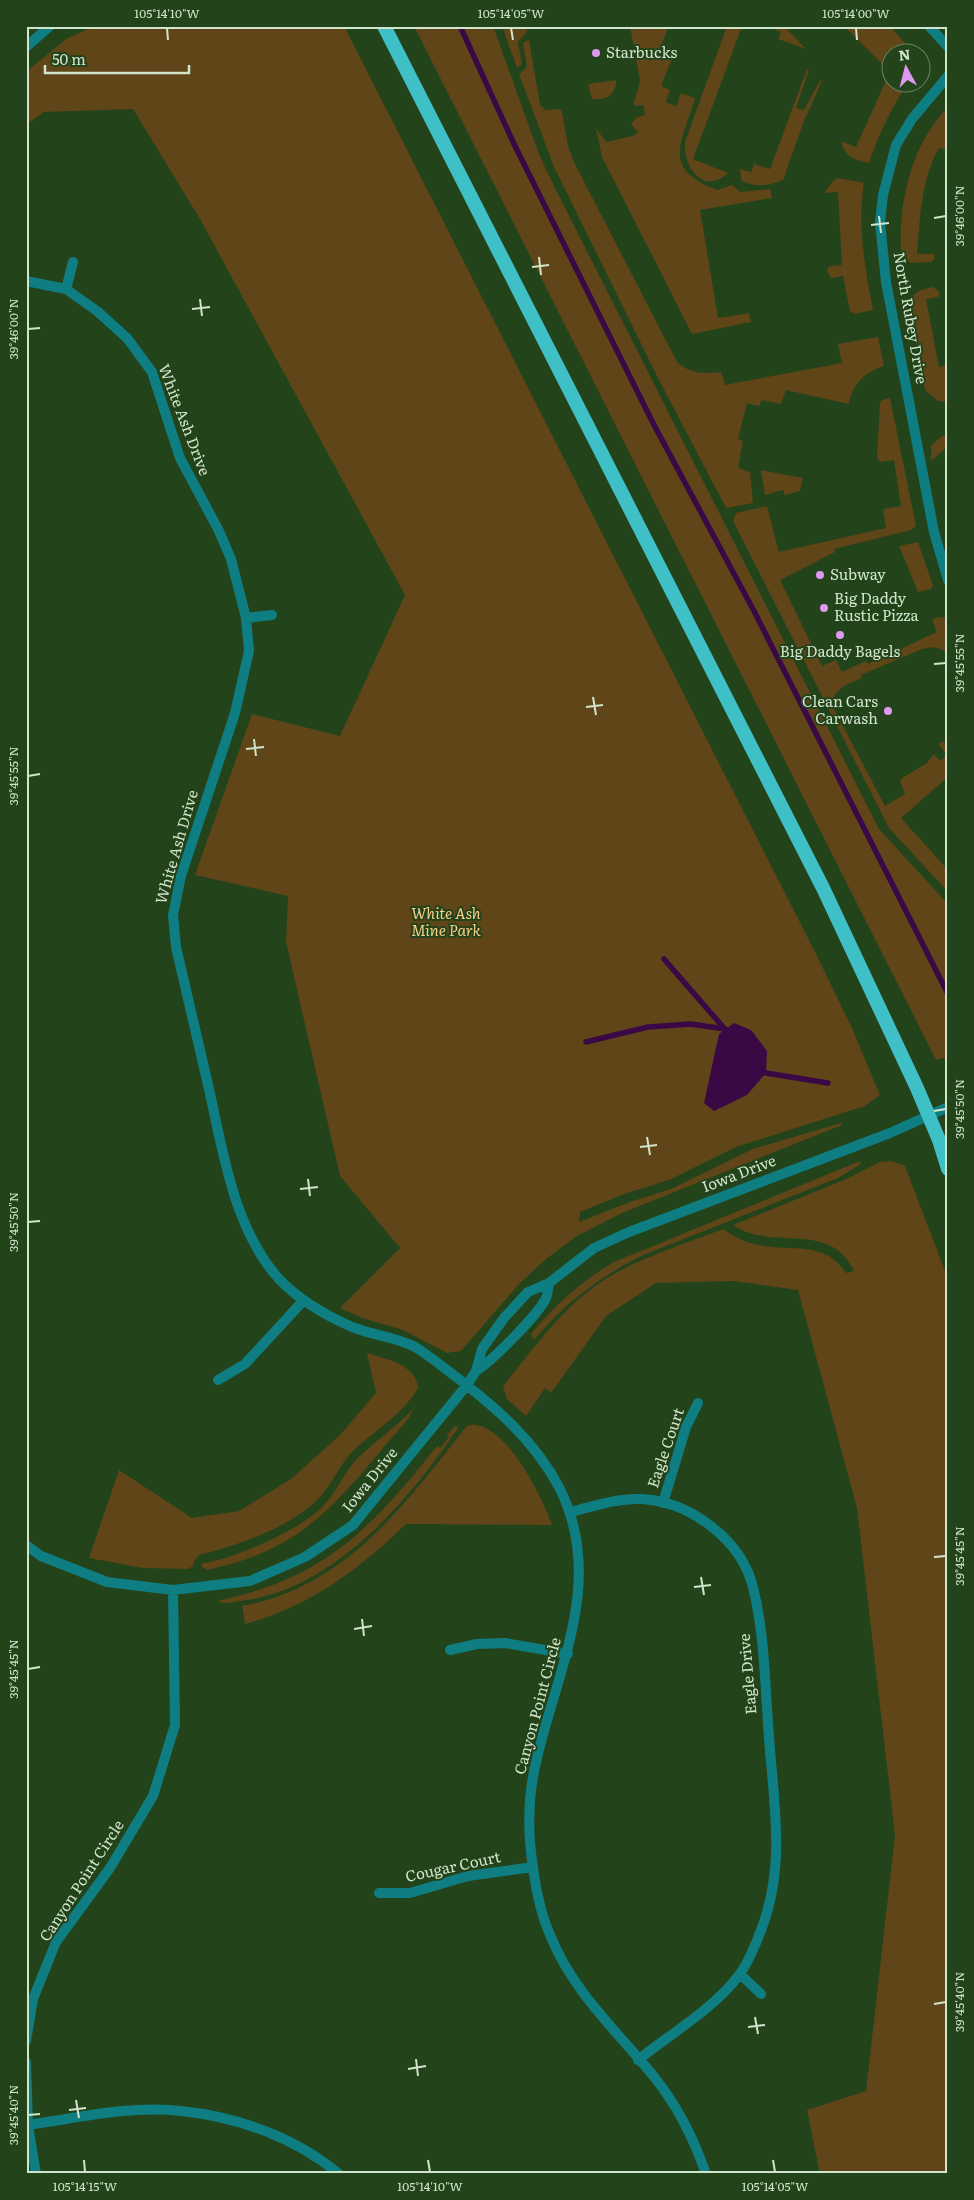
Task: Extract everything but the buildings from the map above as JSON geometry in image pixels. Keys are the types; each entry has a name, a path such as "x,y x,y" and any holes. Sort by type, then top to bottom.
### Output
{"highway":[{"path":"384,26 823,888 917,1088 927,1116 939,1140 948,1169"}],"street":[{"path":"26,47 50,26"},
{"path":"929,26 948,47"},
{"name":"North Rubey Drive","path":"948,76 912,119 896,146 883,195 880,222 886,282 934,532 948,580"},
{"path":"66,289 73,262"},
{"name":"White Ash Drive","path":"26,281 66,289 97,311 126,338 152,372 180,458 219,531 231,559 246,618 248,651 235,714 181,876 173,915 176,947 222,1146 241,1212 253,1240 278,1278 304,1300 351,1327 413,1346 467,1385"},
{"path":"246,618 272,615"},
{"name":"Iowa Drive","path":"26,1545 41,1556 107,1582 173,1590 250,1581 305,1557 353,1525 467,1385 476,1371 482,1349 504,1318 528,1292 549,1283 594,1248 629,1232 880,1136 948,1107"},
{"name":"Iowa Drive","path":"476,1371 490,1362 532,1316 546,1298 549,1283"},
{"path":"218,1380 245,1364 304,1300"},
{"name":"Canyon Point Circle","path":"467,1385 504,1416 539,1453 571,1512 578,1548 576,1619 568,1654 537,1758 530,1793 528,1831 539,1903 551,1939 564,1964 593,2005 654,2078 680,2114 696,2143 706,2174"},
{"name":"Eagle Court","path":"663,1503 686,1427 698,1403"},
{"name":"Eagle Drive","path":"571,1512 616,1500 642,1499 663,1503 691,1513 724,1537 748,1571 753,1586 760,1629 778,1855 772,1898 758,1938 740,1974 720,1996 638,2060"},
{"name":"Canyon Point Circle","path":"26,2041 33,1999 56,1942 110,1868 154,1796 175,1725 173,1590"},
{"path":"450,1650 477,1644 504,1643 568,1654"},
{"name":"Cougar Court","path":"379,1893 410,1893 468,1876 533,1867"},
{"path":"740,1974 761,1994"},
{"path":"26,2062 28,2124 36,2174"},
{"path":"28,2124 131,2111 180,2111 250,2125 317,2155 339,2174"}],"green space":[{"name":"White Ash Mine Park","path":"95,26 344,26 815,952 851,1026 880,1095 865,1106 736,1147 669,1180 624,1194 580,1212 579,1222 630,1202 671,1189 753,1149 841,1123 842,1125 622,1213 577,1236 546,1259 520,1283 461,1351 447,1353 403,1330 362,1318 340,1308 400,1248 340,1176 286,942 288,896 195,875 252,714 340,736 405,595 200,219 133,109 44,112 26,125 26,72 66,39"},
{"path":"414,26 493,26 539,154 553,184 879,829 948,904 948,1061 944,1058 936,1060"},
{"path":"502,26 526,26 527,32 518,42 522,64 517,68"},
{"path":"630,26 669,26 658,54 672,59 662,83 663,87 670,90 666,102 676,106 681,93 695,98 681,141 681,163 687,173 699,182 717,190 732,185 740,192 770,189 772,198 700,210 718,318 749,313 751,322 692,334 602,157 596,128 606,142 633,136 638,132 631,124 637,117 645,115 643,105 635,106 634,103 640,81"},
{"path":"727,26 742,26 693,159 728,173 719,179 710,181 696,176 691,169 687,161 685,142"},
{"path":"767,26 784,26 806,49 778,39 781,32"},
{"path":"844,26 890,26 904,42 882,42 882,64"},
{"path":"529,40 540,105 546,110 560,109 562,112 568,146 574,162 677,362 692,371 721,372 725,385 842,363 838,344 878,337 884,366 860,380 853,390 849,404 786,390 781,404 762,400 759,406 747,403 738,439 743,441 738,468 750,472 753,503 726,508 658,378 554,167 519,74 527,67 523,43"},
{"path":"807,69 809,70 796,108 804,110 820,81 822,81 804,121 783,180 773,184 762,185 746,183 741,180 740,169 751,172 754,164 770,169"},
{"path":"616,80 615,89 610,96 602,99 592,99 588,84"},
{"path":"882,90 882,92 902,92 886,122 869,163 851,157 845,151 841,141 856,147"},
{"path":"948,107 948,150 939,148 928,173 919,227 917,254 935,254 934,259 931,262 911,263 902,257 901,251 902,212 905,193 916,156 925,138 935,122"},
{"path":"838,178 864,183 861,215 862,231 873,310 855,314 850,311 843,276 831,278 827,270 830,266 842,265 838,192 824,193 833,181"},
{"path":"933,287 940,293 938,297 926,299 939,367 948,365 948,402 938,401 925,390 909,304 915,294"},
{"path":"890,398 916,526 911,530 834,549 835,552 780,580 822,666 836,660 842,672 866,661 868,664 937,632 932,620 937,617 948,618 948,652 934,647 922,649 861,675 862,678 842,687 835,694 832,705 885,806 905,794 900,782 902,778 927,763 934,754 940,761 947,755 939,745 940,742 944,742 948,746 948,777 901,818 948,870 948,892 889,828 733,521 736,513 767,506 779,552 886,528 883,509 901,506 894,460 880,462 877,457 880,403 882,400"},
{"path":"948,434 948,457 946,448 931,461 931,446 942,436"},
{"path":"761,470 803,478 800,491 785,495 783,490 765,495"},
{"path":"918,542 933,585 931,589 918,592 899,546"},
{"path":"860,1161 861,1164 838,1178 625,1264 583,1292 558,1314 534,1340 531,1334 559,1303 590,1277 614,1262"},
{"path":"891,1161 905,1166 948,1279 948,2174 820,2174 807,2110 866,2091 895,1835 857,1508 798,1290 734,1281 656,1283 606,1316 551,1393 545,1388 526,1416 507,1399 503,1386 557,1321 594,1287 639,1261 723,1229 739,1239 758,1245 817,1251 838,1263 846,1273 854,1271 843,1255 830,1246 815,1241 748,1233 733,1225 844,1180 880,1162"},
{"path":"367,1353 391,1360 406,1368 412,1373 418,1388 397,1413 349,1455 322,1495 304,1511 291,1520 261,1535 229,1547 199,1555 193,1566 188,1569 143,1568 89,1558 119,1470 192,1518 239,1511 291,1479 340,1435 376,1393"},
{"path":"413,1409 405,1422 346,1491 308,1526 264,1552 207,1570 201,1566 203,1563 233,1555 268,1541 315,1514 330,1498 354,1462"},
{"path":"456,1425 458,1428 418,1483 368,1535 340,1558 311,1577 280,1592 236,1602 224,1603 217,1601 255,1591 288,1579 316,1564 342,1546 390,1502 437,1446 440,1448 449,1437 447,1435"},
{"path":"469,1425 482,1426 495,1434 508,1447 531,1480 552,1525 406,1524 351,1571 312,1597 269,1616 245,1624 242,1606 279,1596 312,1581 342,1561 370,1538 420,1485"}],"shaded area":[{"path":"734,1023 751,1030 767,1051 766,1073 747,1095 714,1111 704,1103 719,1034"}],"waterway":[{"path":"460,26 514,144 654,425 754,611 948,994"},
{"path":"664,959 730,1035"},
{"path":"586,1042 648,1027 691,1024 725,1029"},
{"path":"760,1068 766,1073 828,1083"}],"place":[{"name":"Starbucks","path":"596,53"},
{"name":"Subway","path":"820,575"},
{"name":"Big Daddy Rustic Pizza","path":"824,608"},
{"name":"Big Daddy Bagels","path":"840,635"},
{"name":"Clean Cars Carwash","path":"888,711"}]}
